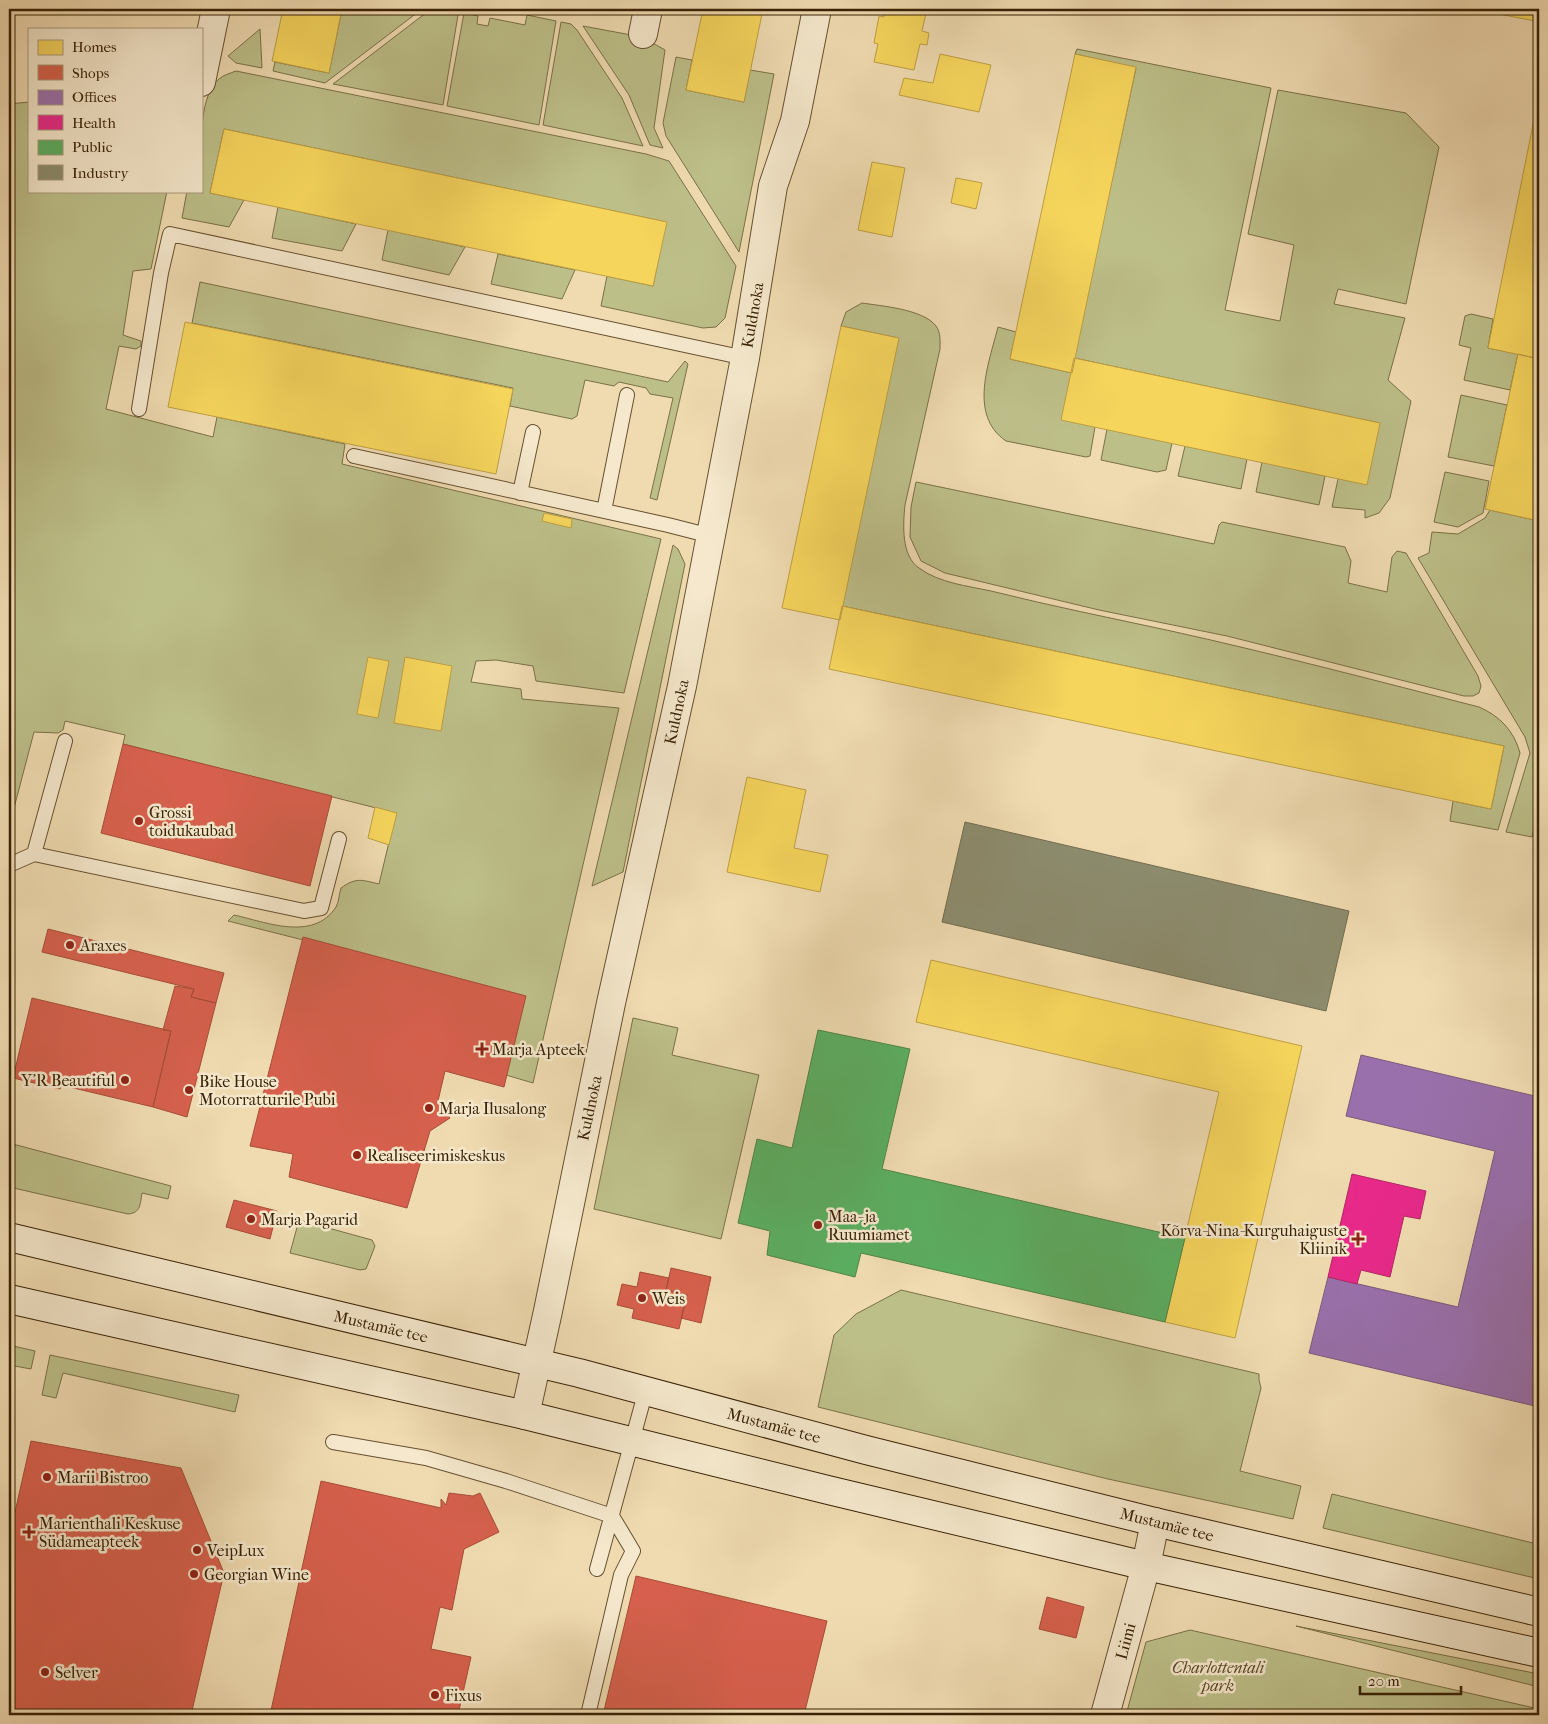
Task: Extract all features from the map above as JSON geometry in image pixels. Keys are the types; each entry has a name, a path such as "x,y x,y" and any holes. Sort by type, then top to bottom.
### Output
{"main road":[{"path":"202,77 216,9"},
{"name":"Kuldnoka","path":"525,1415 609,1012 682,686 745,358 773,186 795,121 816,9"},
{"name":"Mustamäe tee","path":"9,1237 537,1362 866,1450 1156,1522 1539,1612"},
{"path":"9,1299 525,1415 1146,1566 1539,1653"},
{"name":"Liimi","path":"1105,1715 1146,1566 1156,1522"}],"lane":[{"path":"140,409 161,273 170,234 745,358"},
{"path":"604,511 627,396"},
{"path":"520,493 533,432"},
{"path":"354,456 711,536"},
{"path":"34,854 65,741"},
{"path":"9,865 34,854 304,911 321,908 339,839"},
{"path":"598,1569 646,1390"},
{"path":"333,1442 426,1458 506,1481 612,1516 633,1551 621,1575 588,1715"}],"green space":[{"path":"342,9 422,9 325,83 273,71 275,62 329,73"},
{"path":"431,9 459,9 443,105 333,84"},
{"path":"464,13 478,16 477,24 488,26 490,18 525,25 527,15 556,21 539,125 447,106"},
{"path":"561,22 571,24 577,30 622,98 643,146 543,125"},
{"path":"583,26 642,37 665,50 654,128 663,148 650,145 629,95"},
{"path":"260,29 262,68 236,63 228,56"},
{"path":"1077,49 1271,88 1225,310 1280,321 1294,245 1248,234 1278,90 1406,113 1439,147 1406,304 1338,289 1334,304 1405,318 1388,380 1411,401 1390,498 1379,513 1365,518 1365,510 1332,507 1338,479 1379,423 1074,358 1136,68 1075,54"},
{"path":"676,57 692,60 686,90 744,102 750,70 774,74 739,252 666,136 663,123"},
{"path":"236,71 646,154 669,161 736,266 725,318 716,327 703,328 601,306 607,276 653,286 666,222 224,129 210,193 244,200 229,227 182,218 187,192 202,192 203,115 206,100 212,88 225,75"},
{"path":"28,102 28,192 167,192 151,269 133,271 123,335 141,341 141,346 136,349 119,346 106,409 213,437 217,417 345,444 342,464 661,539 624,693 536,681 533,666 496,660 476,661 471,682 521,689 522,699 619,708 533,1083 506,1075 525,996 228,921 234,915 288,927 302,927 315,924 326,918 336,907 341,888 359,880 379,884 396,813 123,744 125,735 65,721 63,730 58,733 34,732 9,827 9,104"},
{"path":"278,207 356,224 342,251 272,238"},
{"path":"388,230 465,247 449,275 382,260"},
{"path":"498,254 575,270 562,299 491,284"},
{"path":"200,282 668,382 685,361 688,364 657,500 650,498 673,398 650,394 646,388 619,382 614,386 585,380 577,416 572,419 510,406 513,388 192,323"},
{"path":"862,303 912,312 930,320 938,329 940,349 904,513 906,548 913,563 919,568 935,577 954,583 1249,649 1479,707 1505,725 1514,738 1520,753 1498,830 1450,821 1453,801 1491,809 1504,746 842,606 898,338 841,326 846,312"},
{"path":"1471,314 1493,319 1488,348 1518,354 1510,390 1464,380 1471,348 1459,345 1465,316"},
{"path":"998,327 1016,332 1010,359 1072,373 1095,427 1090,456 1086,457 1006,441 994,430 987,417 984,403 984,388"},
{"path":"1461,395 1507,405 1494,466 1448,457"},
{"path":"1107,429 1172,443 1166,470 1157,472 1101,460"},
{"path":"1185,446 1247,459 1241,489 1178,476"},
{"path":"1262,462 1325,476 1319,505 1256,492"},
{"path":"1445,472 1489,481 1483,513 1458,527 1434,522"},
{"path":"916,482 1214,544 1219,525 1222,522 1345,547 1351,561 1348,583 1387,592 1392,557 1397,551 1406,553 1478,676 1481,686 1479,693 1473,696 1464,696 1227,636 1099,610 945,573 921,561 910,537 911,507"},
{"path":"1490,510 1539,521 1539,804 1532,837 1506,832 1530,753 1525,737 1418,558 1429,553 1432,532 1458,534 1485,518"},
{"path":"673,545 678,549 685,564 623,872 592,886"},
{"path":"633,1018 678,1028 672,1055 759,1075 721,1239 594,1209"},
{"path":"9,1143 171,1186 168,1199 142,1193 138,1210 128,1214 9,1187"},
{"path":"299,1220 372,1240 375,1246 366,1269 360,1270 290,1253"},
{"path":"901,1290 1259,1374 1261,1388 1240,1471 1301,1486 1293,1519 1108,1479 818,1407 834,1335 856,1314"},
{"path":"9,1345 35,1351 31,1369 9,1365"},
{"path":"50,1355 239,1395 235,1412 63,1373 56,1398 42,1395"},
{"path":"1332,1494 1537,1544 1539,1537 1539,1579 1323,1528"},
{"path":"1296,1626 1539,1674 1539,1687"},
{"name":"Charlottentali park","path":"1190,1630 1539,1709 1539,1715 1126,1715 1146,1642"}],"building: Homes":[{"path":"283,9 342,9 329,73 272,61"},
{"path":"703,9 763,9 744,102 686,90"},
{"path":"885,9 927,9 922,31 929,33 927,45 920,44 914,70 874,62 878,44 874,43 879,16 884,17"},
{"path":"1472,9 1539,9 1539,22 1525,19"},
{"path":"940,54 991,65 979,112 899,95 904,78 933,83"},
{"path":"1075,54 1136,67 1072,373 1010,359"},
{"path":"1539,95 1539,359 1488,348"},
{"path":"224,129 667,222 653,286 210,193"},
{"path":"872,162 905,168 892,237 858,230"},
{"path":"956,178 982,183 976,209 951,203"},
{"path":"185,322 513,389 496,474 168,407"},
{"path":"841,326 899,338 840,620 782,608"},
{"path":"1518,354 1539,359 1539,521 1485,509"},
{"path":"1074,358 1380,423 1367,485 1061,420"},
{"path":"544,513 572,519 571,528 542,521"},
{"path":"842,606 1504,746 1491,809 829,669"},
{"path":"368,657 389,661 378,718 357,714"},
{"path":"405,657 452,666 441,731 394,723"},
{"path":"747,777 806,790 794,848 828,855 820,892 727,872"},
{"path":"375,807 397,813 389,845 368,838"},
{"path":"931,960 1302,1046 1235,1338 1165,1322 1219,1092 916,1022"}],"building: Shops":[{"path":"123,744 332,796 310,886 101,833"},
{"path":"48,929 224,973 216,1003 191,997 194,989 42,952"},
{"path":"303,937 526,996 504,1087 445,1071 438,1101 450,1118 430,1131 407,1208 289,1177 293,1154 250,1146"},
{"path":"175,986 194,989 191,997 216,1003 187,1117 153,1107 171,1031 163,1030"},
{"path":"32,998 171,1031 153,1107 61,1085 60,1089 13,1078"},
{"name":"Marja Pagarid","path":"234,1200 277,1211 270,1239 226,1227"},
{"path":"671,1268 711,1277 701,1323 681,1318 687,1295 666,1290"},
{"path":"640,1272 669,1278 666,1290 687,1295 679,1329 632,1318 634,1309 617,1305 622,1284 637,1287"},
{"path":"31,1441 181,1468 224,1573 191,1715 9,1715 9,1539"},
{"path":"321,1481 441,1508 441,1499 446,1505 449,1493 473,1496 480,1493 499,1532 464,1549 452,1610 440,1607 431,1649 471,1657 458,1715 270,1715"},
{"path":"636,1576 827,1621 804,1715 603,1715"},
{"path":"1047,1597 1084,1607 1076,1638 1039,1629"}],"building: Offices":[{"path":"1361,1055 1539,1097 1539,1407 1309,1353 1328,1277 1458,1307 1495,1151 1346,1116"}],"building: Health":[{"path":"1352,1174 1426,1191 1420,1219 1404,1216 1390,1277 1361,1270 1357,1284 1328,1277"}],"building: Public":[{"path":"818,1030 910,1049 882,1169 1185,1238 1165,1322 861,1253 855,1277 767,1255 770,1231 738,1223 757,1139 792,1148"}],"building: Industry":[{"path":"965,822 1349,911 1326,1011 942,922"}],"place":[{"name":"Grossi toidukaubad","path":"139,821"},
{"name":"Araxes","path":"70,945"},
{"name":"Marja Apteek","path":"482,1049"},
{"name":"Y'R Beautiful","path":"125,1080"},
{"name":"Bike House Motorratturile Pubi","path":"189,1090"},
{"name":"Marja Ilusalong","path":"429,1108"},
{"name":"Realiseerimiskeskus","path":"357,1155"},
{"name":"Marja Pagarid","path":"251,1219"},
{"name":"Maa- ja Ruumiamet","path":"818,1225"},
{"name":"Kõrva-Nina-Kurguhaiguste Kliinik","path":"1358,1239"},
{"name":"Weis","path":"642,1298"},
{"name":"Marii Bistroo","path":"47,1477"},
{"name":"Marienthali Keskuse Südameapteek","path":"29,1532"},
{"name":"VeipLux","path":"197,1550"},
{"name":"Georgian Wine","path":"194,1574"},
{"name":"Selver","path":"45,1672"},
{"name":"Fixus","path":"435,1695"}]}
